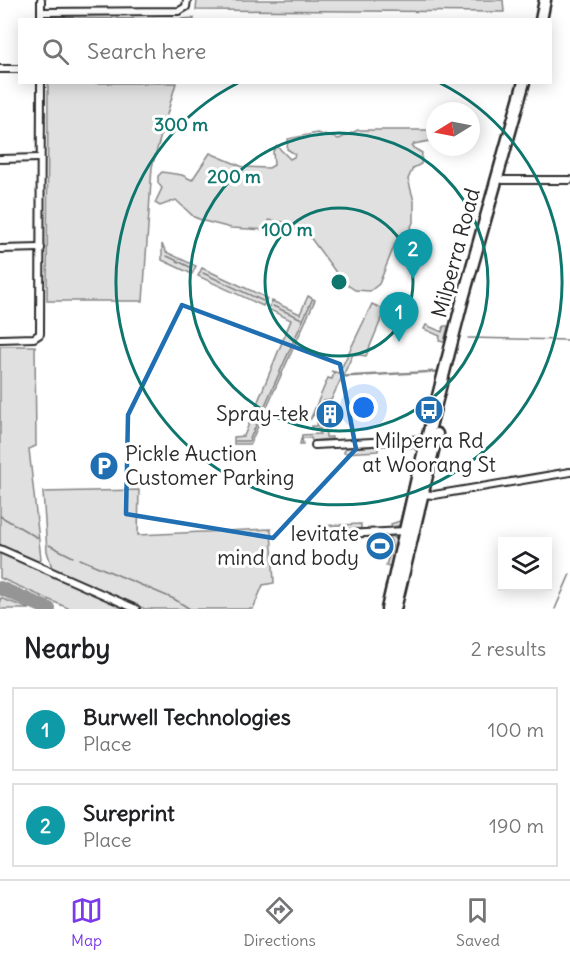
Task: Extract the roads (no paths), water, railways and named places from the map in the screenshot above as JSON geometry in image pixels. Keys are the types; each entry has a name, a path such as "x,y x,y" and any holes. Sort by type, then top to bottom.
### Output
{"highway":[{"path":"541,18 545,0"},
{"path":"548,18 552,0"},
{"name":"Milperra Road","path":"432,439 462,302 523,84"},
{"name":"Milperra Road","path":"395,609 418,494 432,439 530,84"},
{"name":"Milperra Road","path":"387,609 404,531 418,494"}],"street":[{"path":"41,0 41,16 179,10 187,3"},
{"path":"0,69 18,69"},
{"path":"0,339 39,336 41,84"},
{"path":"0,159 40,158"},
{"path":"503,180 570,180"},
{"path":"0,249 41,248"},
{"path":"315,445 432,439"},
{"path":"418,494 434,495 570,472"},
{"path":"306,536 404,531"},
{"path":"0,549 136,609"}],"waterway":[{"path":"167,256 192,268"},
{"path":"203,273 263,301"},
{"path":"235,441 249,441 312,300"},
{"path":"273,306 302,319"},
{"path":"468,338 570,340"},
{"path":"0,516 38,538"},
{"path":"49,545 73,557"},
{"path":"80,559 174,599 190,609"},
{"path":"555,609 570,574"}],"place":[{"name":"Sureprint","path":"413,279"},
{"name":"Burwell Technologies","path":"399,342"},
{"name":"Milperra Rd at Woorang St","path":"429,410"},
{"name":"Spray-tek","path":"330,414"},
{"name":"Pickle Auction Customer Parking","path":"104,466"},
{"name":"levitate mind and body","path":"380,546"}]}
